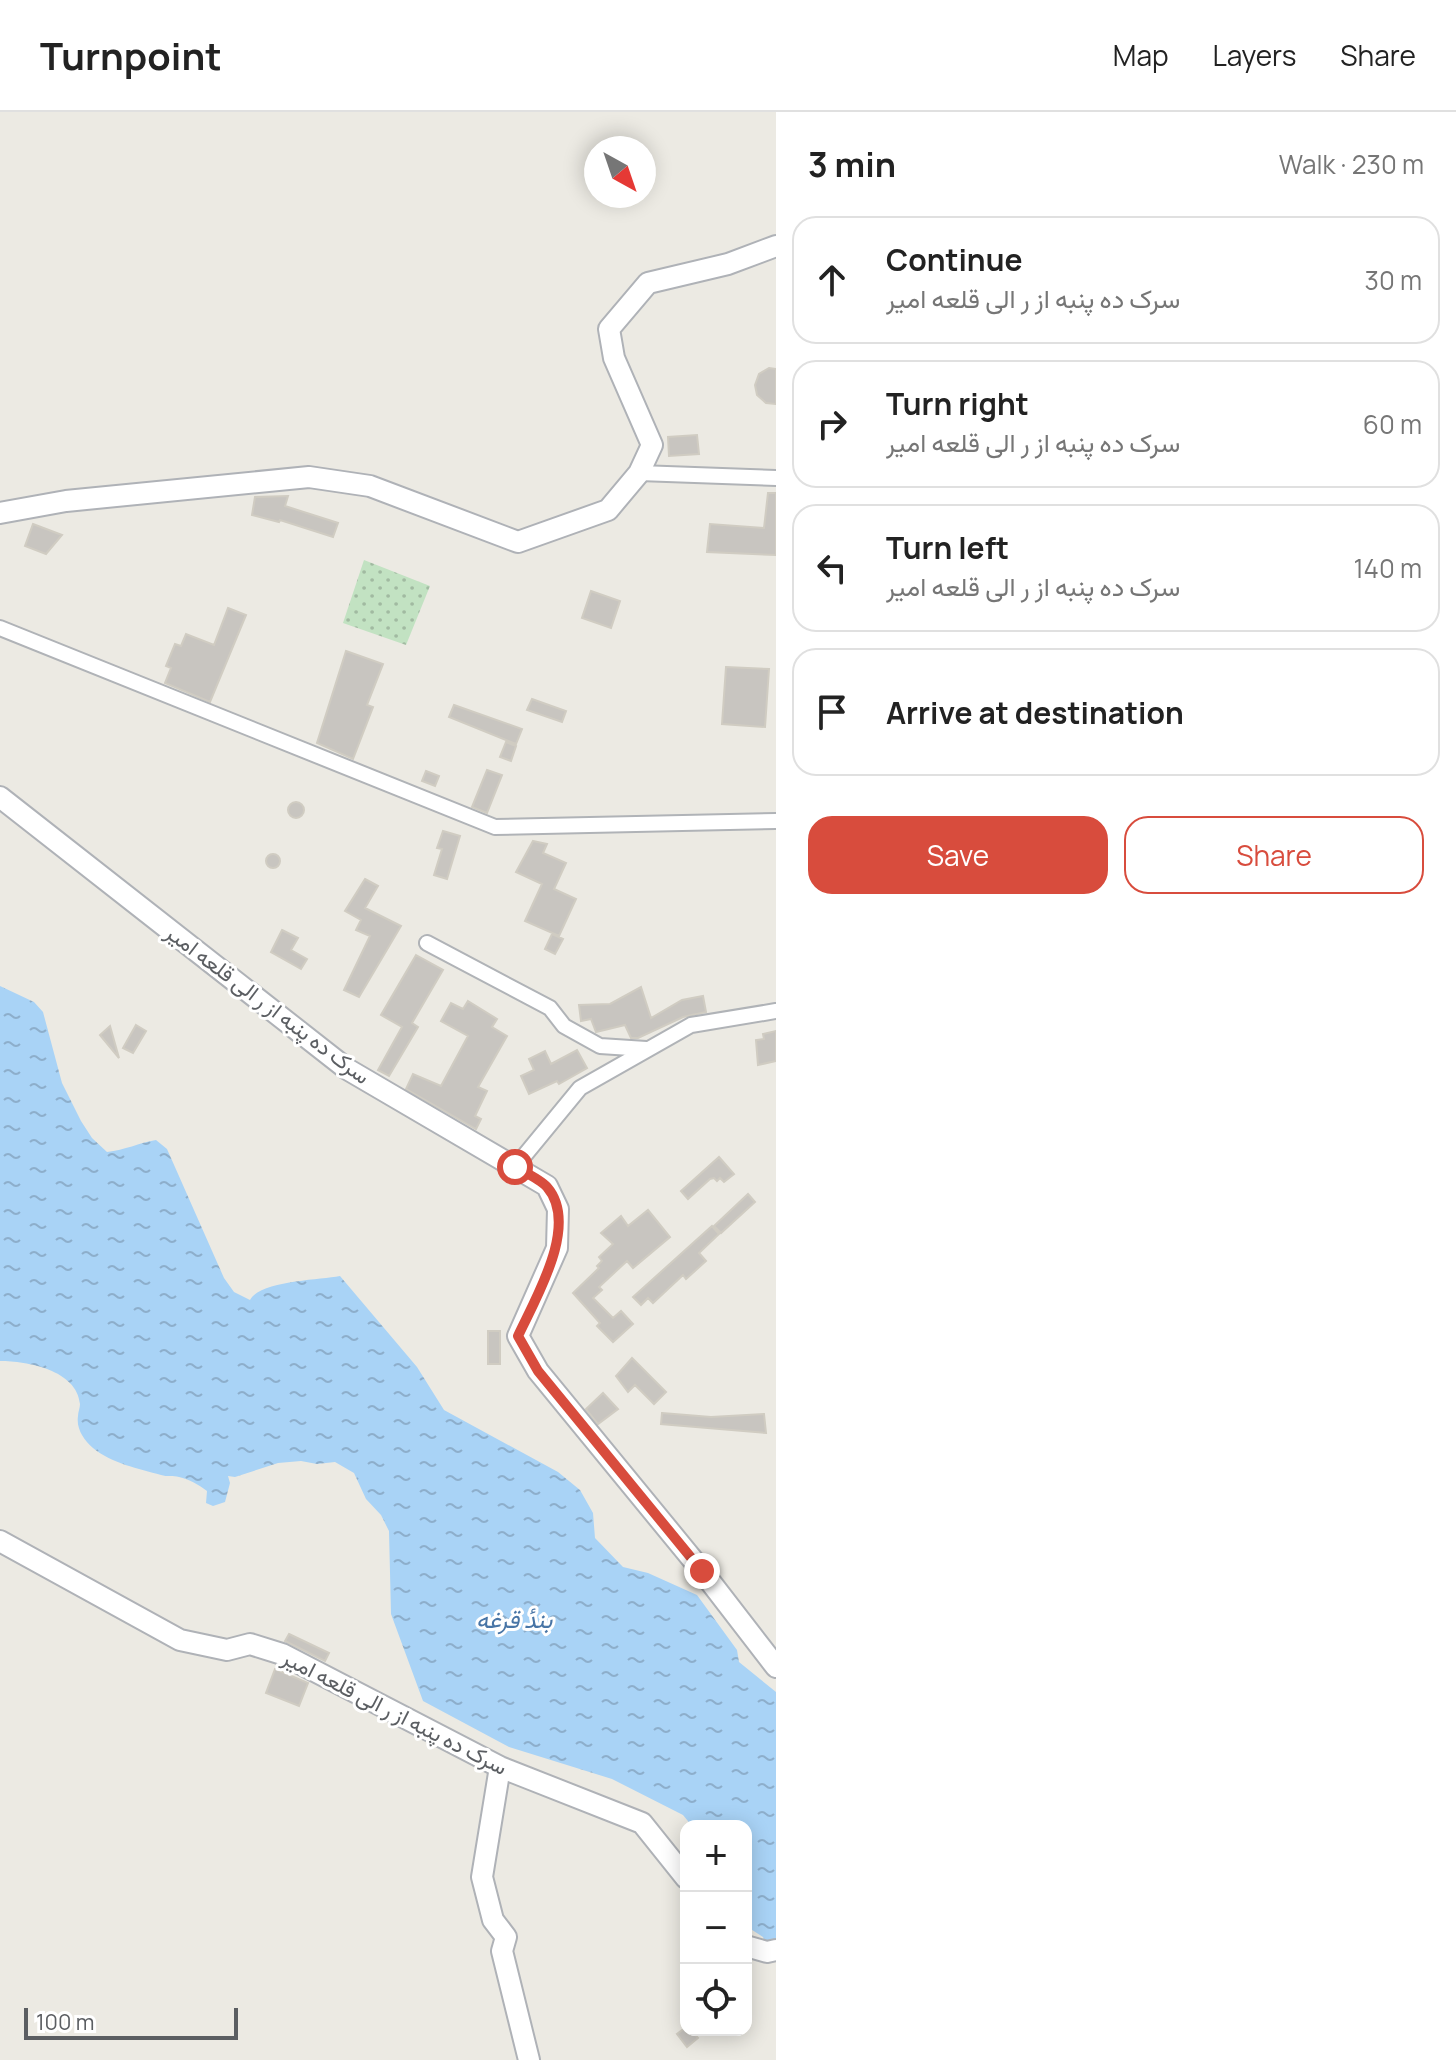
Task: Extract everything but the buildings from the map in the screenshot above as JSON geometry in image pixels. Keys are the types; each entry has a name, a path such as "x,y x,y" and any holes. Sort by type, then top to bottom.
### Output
{"street":[{"path":"0,513 66,501 309,477 370,486 518,542 558,530 608,510 639,473 652,445 614,358 609,329 648,283 728,264 776,246"},
{"path":"639,473 776,478"},
{"path":"0,628 495,827 776,821"},
{"name":"سرک ده پنبه از ر الی قلعه امیر","path":"0,797 347,1069 547,1186 558,1209 557,1248 518,1336 538,1371 702,1571 776,1667"},
{"path":"427,943 550,1008 564,1026 600,1046 647,1049"},
{"path":"515,1167 580,1088 691,1025 776,1011"},
{"name":"سرک ده پنبه از ر الی قلعه امیر","path":"0,1541 180,1640 227,1650 250,1644 282,1654 500,1767 642,1823 680,1870"},
{"path":"500,1767 482,1877 493,1920 506,1937 502,1951 529,2060"}],"green space":[{"path":"364,560 430,586 406,645 343,623"}],"water":[{"name":"بندٔ قرغه","path":"0,986 34,1002 43,1012 62,1083 92,1138 107,1152 156,1140 167,1149 224,1278 234,1292 250,1300 277,1285 340,1276 417,1367 444,1410 558,1472 580,1490 593,1513 595,1538 623,1567 648,1573 697,1595 737,1650 739,1662 776,1692 776,1946 767,1947 763,1937 752,1930 752,1820 687,1820 683,1815 612,1779 509,1747 423,1701 391,1614 389,1531 381,1515 366,1499 354,1473 335,1462 278,1463 235,1477 228,1476 230,1483 225,1502 213,1506 206,1503 207,1491 190,1481 126,1465 93,1448 79,1430 77,1392 60,1375 36,1366 0,1361"}],"route":[{"path":"515,1167 547,1186 558,1209 557,1248 518,1336 538,1371 702,1571"}]}
